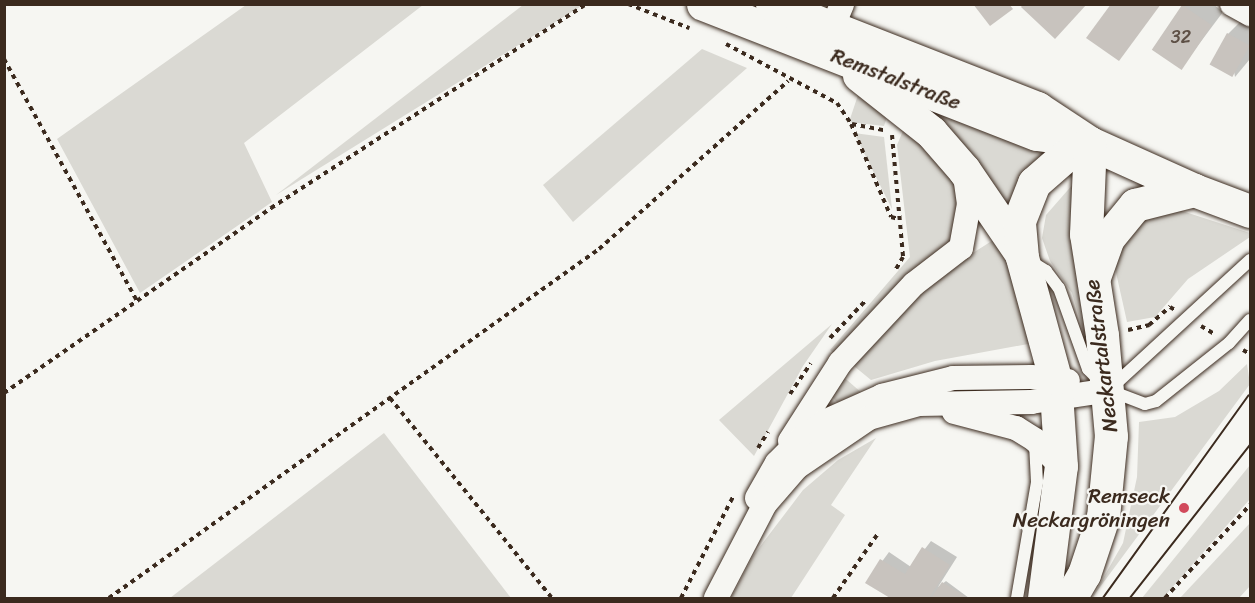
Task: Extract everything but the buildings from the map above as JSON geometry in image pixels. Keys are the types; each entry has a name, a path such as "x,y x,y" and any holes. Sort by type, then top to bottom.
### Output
{"main road":[{"name":"Remstalstraße","path":"772,4 1036,108 1090,143 1194,190 1251,211"},
{"name":"Remstalstraße","path":"702,19 831,27"},
{"path":"831,27 884,92 931,132 1010,223 1022,256 1056,388 1061,466 1044,598"},
{"path":"1010,223 1040,177 1065,156 1090,143"},
{"name":"Neckartalstraße","path":"1070,598 1084,574 1103,517 1110,474 1109,390 1086,234 1090,143"},
{"path":"1092,281 1108,238 1135,205 1194,190"}],"street":[{"path":"1232,4 1251,14"},
{"path":"961,248 969,204 964,170"},
{"path":"755,522 759,490 840,363 914,284 961,248 1010,223"},
{"path":"777,464 824,422 882,396 953,378 1056,388 1109,390"},
{"path":"716,598 765,504 797,467 835,438 869,418 919,404 1056,388"},
{"path":"919,404 998,421 1035,440 1061,466"}],"lane":[{"path":"1022,256 1046,271 1059,288 1088,369 1109,390 1145,404 1156,401 1229,343 1251,320"},
{"path":"1109,390 1186,317 1251,260"},
{"path":"1017,598 1037,482 1035,440"}],"path":[{"path":"4,393 281,201 586,4"},
{"path":"628,4 702,19"},
{"path":"720,41 788,81 837,104 851,124 891,217 899,219"},
{"path":"4,59 137,301"},
{"path":"109,598 599,249 788,81"},
{"path":"851,124 891,131"},
{"path":"888,277 903,257 892,158"},
{"path":"840,363 821,350 842,322 868,297"},
{"path":"1102,334 1149,325 1170,307 1219,337"},
{"path":"390,398 552,598"},
{"path":"1165,598 1251,505"},
{"path":"833,598 877,534"}],"shaded area":[{"path":"246,5 423,5 244,143 272,202 140,293 57,139"},
{"path":"523,5 583,5 276,195"},
{"path":"702,49 747,68 573,222 543,185"},
{"path":"902,86 1050,152 1007,211"},
{"path":"860,89 888,114 884,126 849,122"},
{"path":"905,126 959,188 958,245 838,357 830,350 910,257 897,145"},
{"path":"854,133 884,137 892,209"},
{"path":"1074,183 1090,331 1084,334 1072,293 1050,261 1042,238 1046,215"},
{"path":"1176,209 1250,233 1250,237 1188,279 1155,317 1127,322 1113,259 1127,225"},
{"path":"998,237 1039,342 935,361 871,380 849,362 878,329 965,258"},
{"path":"832,324 803,366 754,456 719,420"},
{"path":"1247,364 1250,384 1092,598 1123,543 1137,477 1139,422 1175,417 1219,391"},
{"path":"840,374 862,393 840,405 830,395"},
{"path":"384,433 511,598 170,598"},
{"path":"876,438 831,505 845,515 791,598 731,598 753,556 803,490 838,460"},
{"path":"1250,465 1250,499 1163,598 1142,598"},
{"path":"1250,523 1250,586 1239,598 1180,598"}],"tram line":[{"path":"1103,598 1248,396"},
{"path":"1130,598 1250,445"}],"place":[{"name":"Remseck Neckargröningen","path":"1184,508"}]}
